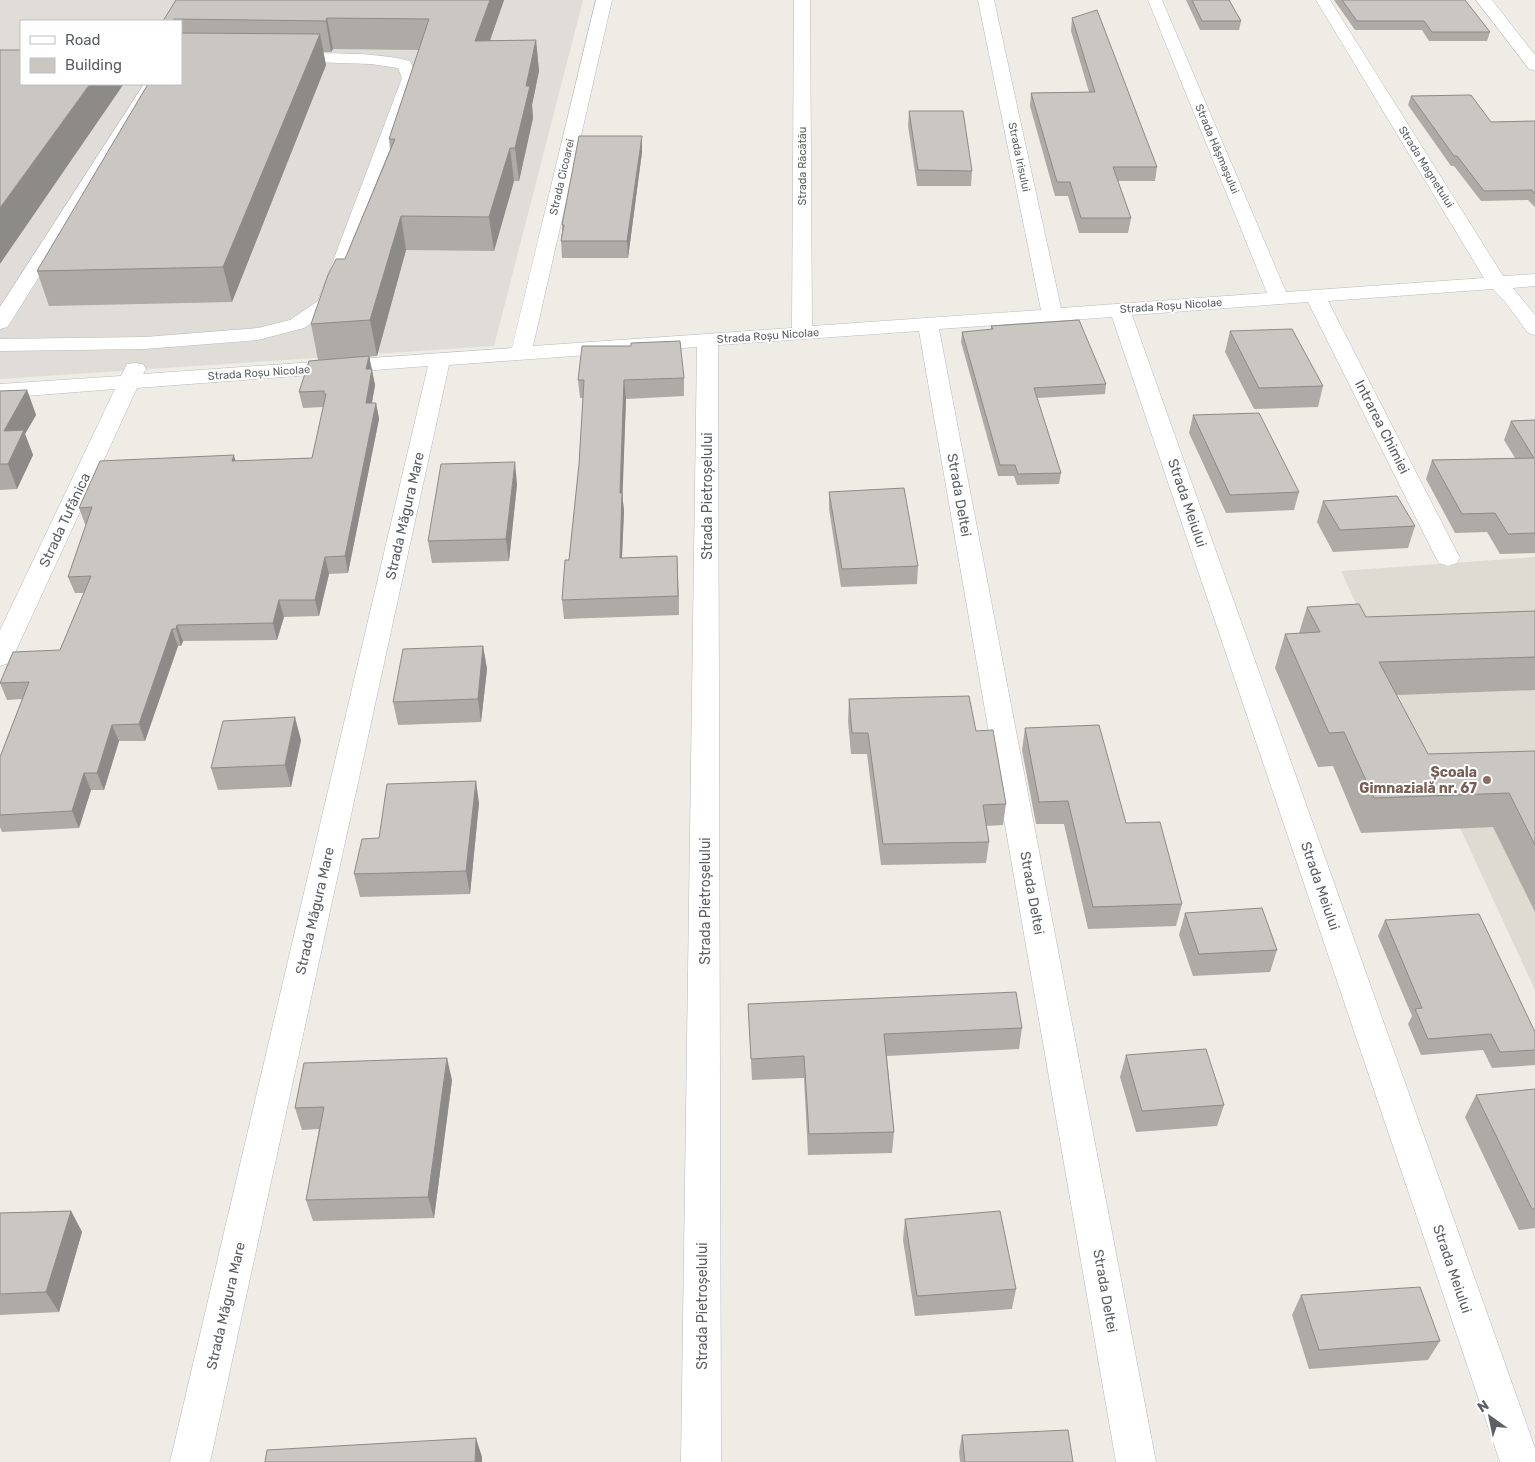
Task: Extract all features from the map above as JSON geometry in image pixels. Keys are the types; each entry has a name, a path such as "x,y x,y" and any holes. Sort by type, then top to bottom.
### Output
{"street":[{"name":"Strada Cicoarei","path":"521,354 604,0"},
{"name":"Strada Răcătău","path":"802,0 802,333"},
{"name":"Strada Irisului","path":"986,0 1052,315"},
{"name":"Strada Hășmașului","path":"1155,0 1279,298"},
{"name":"Strada Magnetului","path":"1323,0 1497,282 1535,329"},
{"path":"1484,0 1535,66"},
{"path":"0,345 145,343 258,334 297,324 327,304 410,78 404,64 371,60 267,58"},
{"path":"0,323 151,85"},
{"name":"Strada Roșu Nicolae","path":"0,391 1535,280"},
{"name":"Intrarea Chimiei","path":"1315,296 1448,558"},
{"name":"Strada Meiului","path":"1120,310 1520,1462"},
{"name":"Strada Deltei","path":"928,324 1136,1462"},
{"name":"Strada Pietroșelului","path":"701,1462 708,340"},
{"name":"Strada Tufănica","path":"0,657 130,382 145,343"},
{"name":"Strada Măgura Mare","path":"190,1462 440,360"}],"shaded area":[{"path":"0,0 583,0 494,346 0,379"},
{"name":"Școala Gimnazială nr. 67","path":"1535,557 1535,990 1341,571"}],"building":[{"path":"176,0 490,0 475,41 536,40 526,86 530,86 515,148 510,148 489,217 401,216 370,320 311,324 328,275 336,259 345,259 395,139 389,139 429,19 327,18 326,21 164,20"},
{"path":"1192,0 1229,0 1241,21 1202,21"},
{"path":"1342,0 1465,0 1490,32 1432,32 1424,21 1357,21"},
{"path":"1097,10 1157,167 1113,167 1131,218 1081,218 1070,182 1057,182 1031,93 1095,92 1072,18"},
{"path":"182,33 320,34 223,267 37,271 147,85 182,85"},
{"path":"0,50 20,50 20,85 89,85 0,208"},
{"path":"1471,95 1491,122 1535,121 1535,194 1532,190 1484,191 1457,156 1454,156 1411,96"},
{"path":"909,111 963,111 972,171 918,170"},
{"path":"579,136 642,136 627,241 561,241 564,225 562,225"},
{"path":"1079,320 1106,384 1034,388 1061,473 1018,474 1015,465 1000,465 962,332 993,329 991,326"},
{"path":"1292,329 1323,386 1259,388 1230,331"},
{"path":"680,341 684,378 624,380 620,493 622,493 620,558 677,556 678,596 562,600 565,560 569,560 579,464 584,380 578,380 582,346 631,346 631,343"},
{"path":"369,356 366,369 372,369 366,403 376,403 345,556 325,557 315,600 279,600 273,623 177,625 176,629 172,629 139,724 112,725 97,773 84,773 72,811 0,815 0,757 29,682 0,683 13,652 60,650 91,576 68,577 92,507 79,508 100,461 234,455 232,461 312,458 326,394 324,394 324,391 299,392 309,361"},
{"path":"27,390 4,431 24,430 8,464 0,464 0,391"},
{"path":"1259,413 1299,492 1230,495 1193,415"},
{"path":"1535,420 1535,533 1508,534 1495,513 1462,514 1432,460 1534,458 1511,421"},
{"path":"515,462 506,539 428,541 441,464"},
{"path":"904,488 918,566 842,569 829,492"},
{"path":"1397,496 1415,526 1340,530 1323,501"},
{"path":"1359,604 1366,617 1535,611 1535,657 1379,662 1428,754 1535,751 1535,845 1509,793 1374,798 1344,732 1329,733 1285,634 1320,632 1307,607"},
{"path":"483,646 478,699 393,702 403,649"},
{"path":"969,696 976,731 993,730 1006,804 983,805 989,842 883,844 868,733 852,733 849,699"},
{"path":"295,717 285,765 211,768 223,721"},
{"path":"1099,725 1126,823 1160,822 1182,904 1093,907 1068,801 1039,802 1025,728"},
{"path":"476,781 466,871 354,874 362,839 379,838 387,784"},
{"path":"1262,908 1277,950 1199,954 1185,913"},
{"path":"1479,914 1535,1032 1535,1050 1500,1052 1491,1034 1428,1039 1415,1009 1422,1008 1385,920"},
{"path":"1016,992 1022,1028 884,1034 894,1132 809,1134 804,1056 751,1059 748,1004"},
{"path":"1206,1049 1224,1105 1142,1111 1126,1055"},
{"path":"447,1058 428,1197 306,1200 324,1107 295,1108 304,1063"},
{"path":"1535,1089 1535,1209 1532,1209 1476,1095"},
{"path":"71,1211 46,1292 0,1294 0,1213"},
{"path":"1000,1211 1016,1289 917,1296 905,1219"},
{"path":"1420,1287 1440,1341 1319,1350 1301,1295"},
{"path":"1068,1430 1073,1462 965,1462 962,1435"},
{"path":"476,1438 475,1462 265,1462 267,1450"}],"place":[{"name":"Școala Gimnazială nr. 67","path":"1487,780"}]}
